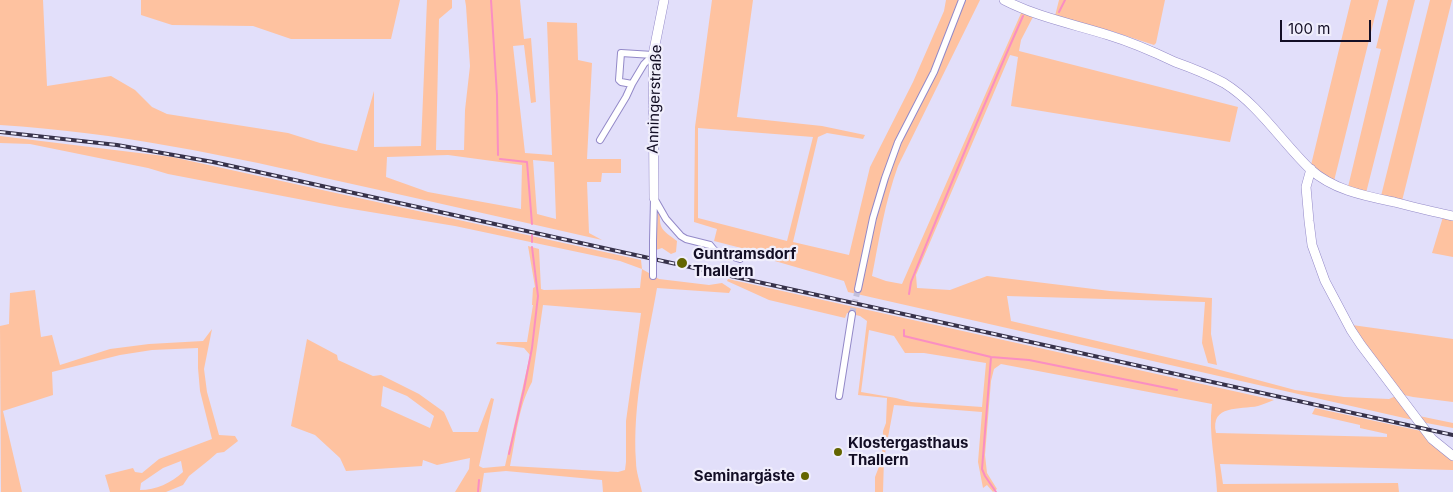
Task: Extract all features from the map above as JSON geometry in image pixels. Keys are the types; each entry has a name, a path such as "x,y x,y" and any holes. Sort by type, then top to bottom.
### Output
{"street":[{"name":"Anningerstraße","path":"653,276 654,55 664,0"},
{"path":"858,289 873,218 885,178 898,142 934,72 962,0"},
{"path":"1004,0 1046,17 1111,35 1225,84 1270,124 1311,169 1326,180 1350,191 1453,216"},
{"path":"632,84 619,80 620,54 623,52 654,55"},
{"path":"600,140 644,64 654,55"},
{"path":"1311,169 1306,187 1308,221 1312,245 1325,280 1361,345 1439,446 1453,456"},
{"path":"654,198 666,219 681,236 710,245 715,251 740,259"},
{"path":"839,396 852,314"}],"shaded area":[{"path":"0,0 43,0 47,86 111,76 135,90 152,107 167,114 288,133 320,143 357,151 374,91 374,147 421,146 427,0 452,0 452,8 439,19 436,150 464,150 465,110 470,66 465,0 520,0 524,39 531,38 536,102 531,103 524,45 513,46 525,153 552,155 547,22 577,23 578,60 592,63 587,159 621,159 621,173 602,173 601,182 587,182 589,233 602,240 215,154 87,133 0,125","holes":["448,155 522,165 521,209 428,192 386,177 387,157","533,160 554,162 556,219 537,214"]},
{"path":"141,0 400,0 391,39 291,39 253,26 172,25 141,15"},
{"path":"712,0 753,0 737,117 822,126 865,135 863,139 827,133 818,137 793,242 849,255 870,167 913,82 944,11 946,0 980,0 898,166 889,193 872,276 902,284 1022,11 1034,15 1021,40 1019,51 1238,107 1230,142 1011,106 1018,57 1010,55 916,275 917,288 950,290 987,276 1110,291 1212,298 1211,334 1217,365 1208,363 1202,343 1205,302 1007,296 1011,321 1209,367 1295,390 1344,397 1389,399 1396,396 1413,420 848,292 844,281 754,255 745,249 714,241 717,229 694,222 695,127","holes":["698,128 813,137 787,241 698,218"]},
{"path":"1059,0 1165,0 1156,43 1154,45 1055,16"},
{"path":"1351,0 1379,0 1334,181 1311,165"},
{"path":"1388,0 1415,0 1366,193 1348,187 1381,49 1376,48"},
{"path":"1430,0 1452,0 1402,201 1381,196"},
{"path":"0,136 172,157 641,260 642,269 620,261 455,226 340,207 168,174 148,168 30,144 0,143"},
{"path":"658,209 662,228 677,241 676,252 671,254 662,248 656,250"},
{"path":"1443,217 1453,219 1453,257 1432,253"},
{"path":"528,246 539,249 541,289 640,288 642,269 659,279 709,285 722,283 731,289 729,293 657,288 641,374 636,418 636,466 642,492 603,492 602,480 506,471 484,473 481,492 455,492 469,469 470,458 437,465 423,460 422,466 346,471 340,458 315,435 291,426 307,339 337,355 338,360 373,376 381,375 419,394 444,412 453,432 478,432 491,398 494,399 479,466 483,468 505,466 530,355 524,348 496,344 497,342 527,342 533,305 533,288 535,287","holes":["543,305 641,313 626,421 625,470 618,472 510,466 520,412 532,382","383,386 407,396 434,416 430,428 381,406"]},
{"path":"728,279 1274,400 1258,406 1228,410 1222,413 1215,424 1216,433 1387,437 1387,434 1360,428 1360,425 1312,414 1315,408 1421,431 1427,440 1453,460 1453,470 1220,464 1223,484 1398,483 1399,492 1217,492 1212,437 1212,404 1001,364 994,369 991,381 985,455 987,473 997,489 993,492 987,485 983,488 978,462 982,412 894,405 884,459 883,492 875,492 875,477 882,459 887,398 858,395 867,321 860,316 847,313 845,318 769,300 727,281","holes":["869,330 894,336 905,353 924,353 986,363 982,407 911,402 861,392"]},
{"path":"35,290 41,337 52,335 60,365 110,349 149,344 203,341 212,329 204,369 207,392 219,435 235,436 238,441 224,452 217,453 189,476 183,485 166,492 110,492 105,475 133,468 135,472 142,473 159,459 212,439 200,391 198,348 152,350 120,355 52,372 53,395 3,411 22,492 1,492 0,326 9,324 10,293","holes":["181,461 183,472 163,485 152,489 140,490 141,483 163,468"]},
{"path":"1352,325 1453,339 1453,402 1404,395"},
{"path":"1419,416 1453,423 1453,428 1421,422"}],"waterway":[{"path":"491,0 497,95 498,155"},
{"path":"1059,12 1065,0"},
{"path":"909,294 911,282 938,215 1023,16"},
{"path":"500,159 527,162 532,224"},
{"path":"532,235 532,242"},
{"path":"509,454 532,348 538,296 532,247"},
{"path":"904,330 904,336 991,357 1029,360 1177,390"},
{"path":"991,357 982,469 996,492"},
{"path":"478,492 479,480"}],"tunnel":[{"path":"852,314 858,289"}],"railway":[{"path":"0,132 117,145 213,162 1453,435"}],"place":[{"name":"Guntramsdorf Thallern","path":"682,263"},
{"name":"Klostergasthaus Thallern","path":"838,452"},
{"name":"Seminargäste","path":"805,476"}]}
